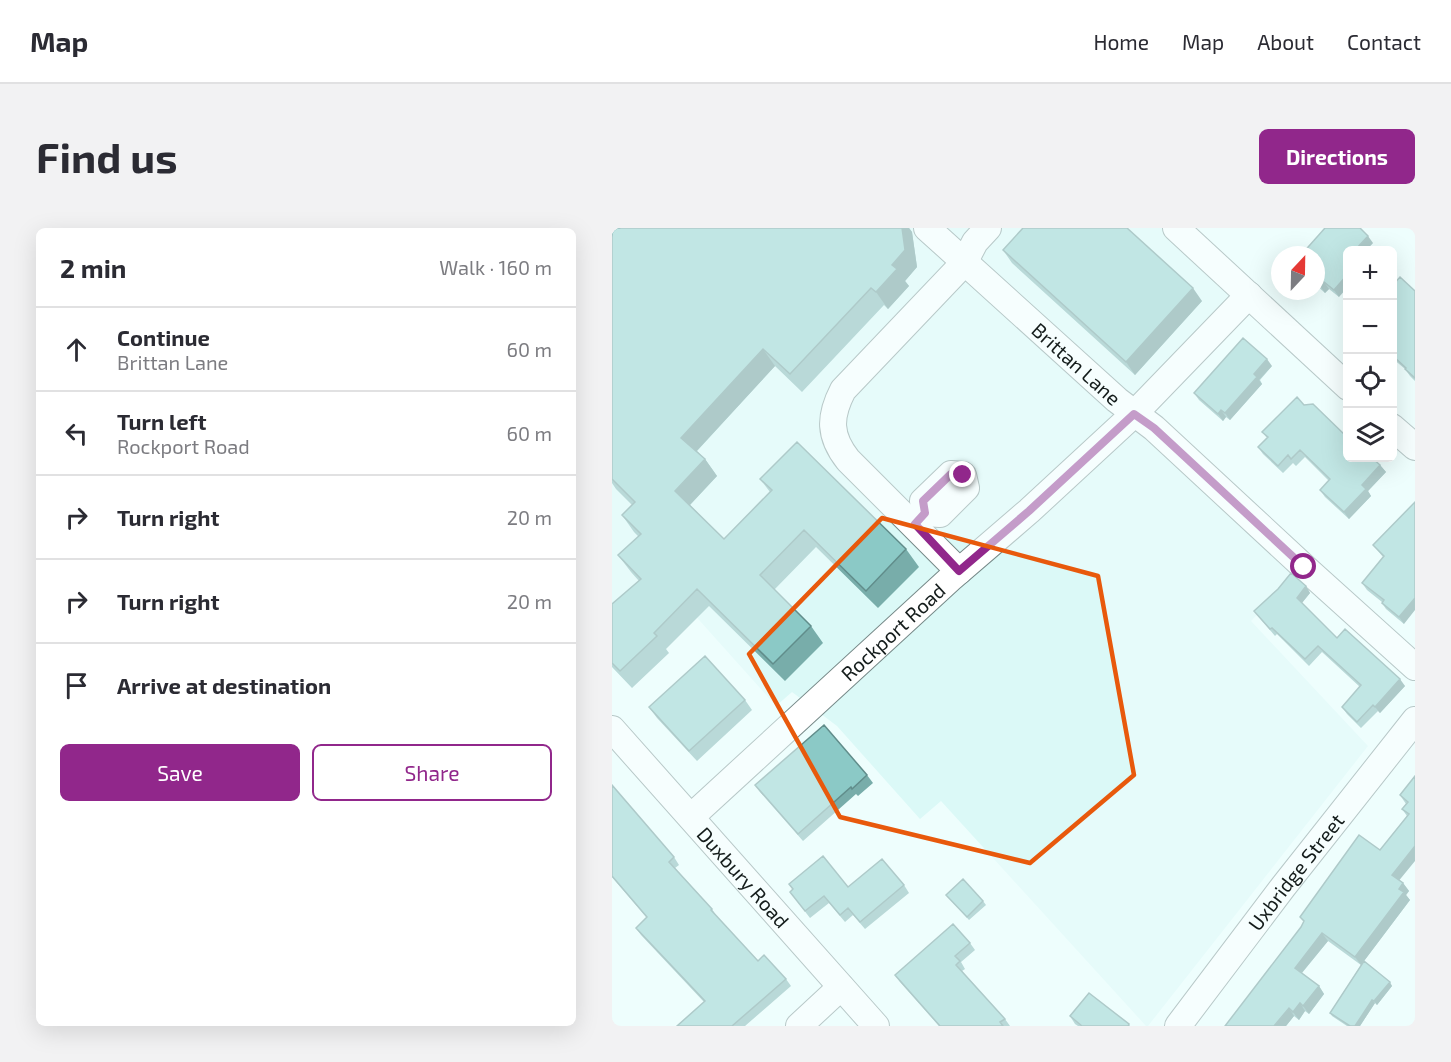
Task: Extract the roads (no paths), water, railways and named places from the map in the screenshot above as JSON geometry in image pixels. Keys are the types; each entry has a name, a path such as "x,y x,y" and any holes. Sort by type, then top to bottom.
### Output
{"street":[{"name":"Brittan Lane","path":"927,228 1134,414 1154,428 1415,667"},
{"path":"959,571 920,519 848,460 839,448 833,435 835,404 843,390 964,263 975,242 988,228"},
{"path":"1176,228 1343,383"},
{"name":"Rockport Road","path":"691,817 1134,414 1249,295"},
{"path":"1397,431 1415,447"},
{"name":"Uxbridge Street","path":"1178,1026 1415,720"},
{"name":"Duxbury Road","path":"612,729 876,1026"},
{"path":"798,1026 841,987"}]}
